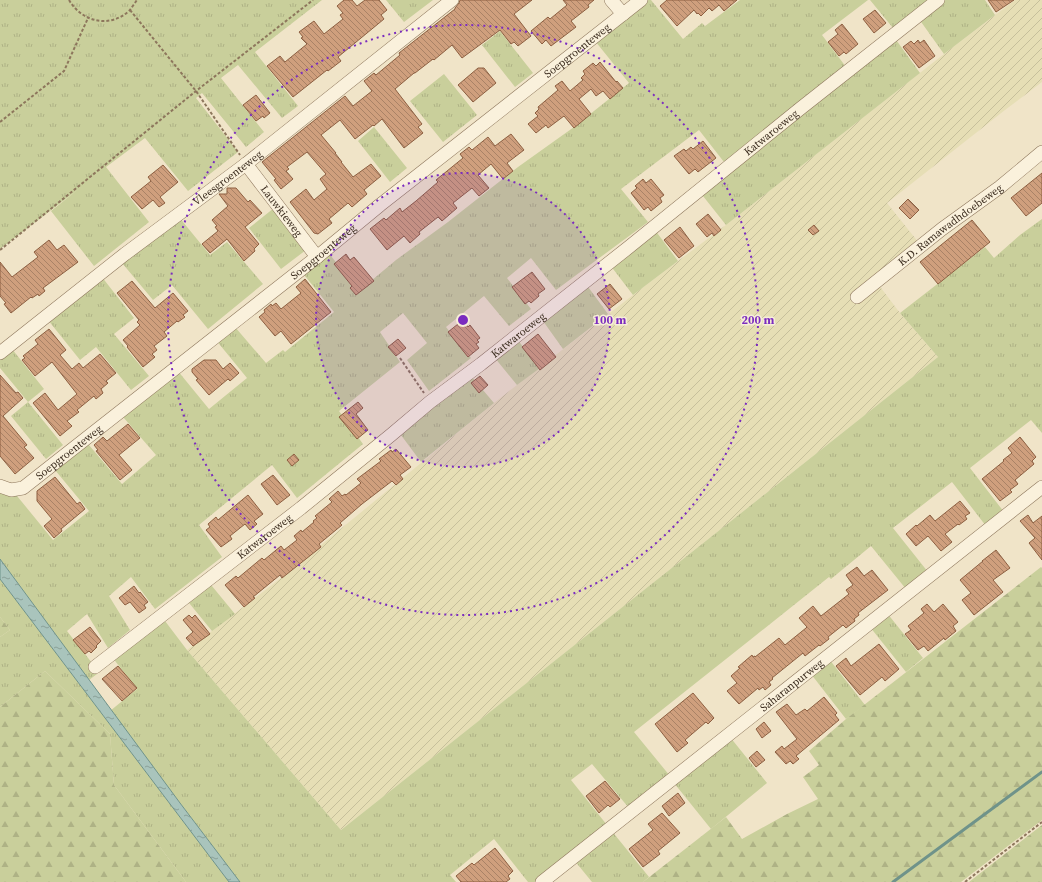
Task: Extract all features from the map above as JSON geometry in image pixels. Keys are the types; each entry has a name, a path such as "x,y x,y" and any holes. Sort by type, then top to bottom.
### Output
{"street":[{"name":"Vleesgroenteweg","path":"0,353 125,254 246,164 452,0"},
{"path":"611,0 623,14"},
{"name":"Soepgroenteweg","path":"0,486 11,490 23,488 318,257 380,205 641,0"},
{"name":"Katwaroeweg","path":"95,667 301,508 391,436 430,402 481,364 629,247 938,0"},
{"name":"K.D. Ramawadhdoebeweg","path":"858,297 942,229 1000,187 1042,152"},
{"name":"Lauwkieweg","path":"246,164 318,257"},
{"name":"Saharanpurweg","path":"542,882 1042,487"}],"path":[{"path":"69,0 83,16 95,20 108,21 120,17 130,10 137,0"},
{"path":"0,250 196,91 313,0"},
{"path":"130,10 196,91 246,164"},
{"path":"0,122 64,71 88,18"},
{"path":"400,358 430,402"},
{"path":"965,882 1042,822"}],"shaded area":[{"path":"1015,0 1042,0 1042,82 887,203 919,243 875,280 900,313 938,357 341,830 187,650 281,578 494,403"}],"green space":[{"path":"0,0 322,0 255,52 298,106 282,118 238,65 221,78 264,132 246,147 202,93 196,98 238,152 188,191 145,138 106,167 149,222 94,266 51,211 80,188 0,249"},
{"path":"386,0 433,0 404,22"},
{"path":"637,0 651,0 683,39 702,23 705,26 740,0 868,0 822,35 846,67 724,162 699,130 621,189 648,222 556,290 531,258 507,278 531,309 509,326 484,296 446,327 471,358 429,391 407,360 427,343 403,313 380,332 400,362 339,411 363,444 297,498 272,465 199,525 222,557 155,609 131,577 109,596 130,630 108,648 87,614 67,631 92,663 90,666 97,674 89,680 0,559 0,490 13,491 53,540 89,511 50,464 83,438 122,484 156,455 117,410 173,365 209,409 247,378 211,334 229,320 266,363 283,350 285,352 334,312 297,266 323,246 359,291 396,260 448,222 518,167 574,127 629,83 591,36"},
{"path":"870,0 928,0 893,28"},
{"path":"944,0 985,0 995,15 944,54 919,19"},
{"path":"500,31 533,73 515,87 482,45"},
{"path":"894,37 920,73 726,225 699,191"},
{"path":"444,74 477,115 443,142 410,101"},
{"path":"374,127 407,168 390,182 358,141"},
{"path":"279,204 306,250 281,269 249,228"},
{"path":"174,211 210,255 227,242 263,284 208,329 172,285 153,300 117,257"},
{"path":"1042,219 1042,433 1031,420 970,468 1004,512 986,526 952,482 893,528 928,572 906,589 871,546 831,579 829,577 634,732 670,776 629,808 592,764 571,780 607,825 535,882 528,882 494,839 450,875 456,882 240,882 110,711 137,689 112,657 162,617 187,650 341,830 938,357 900,313 985,247 994,258 1020,235"},
{"path":"652,226 678,261 633,295 607,261"},
{"path":"98,272 134,318 114,334 149,376 131,390 96,347 80,360 44,315"},
{"path":"583,280 608,314 563,349 538,314"},
{"path":"513,334 540,368 517,385 490,352"},
{"path":"8,344 44,389 28,402 0,368 0,351"},
{"path":"466,370 494,403 421,462 395,427"},
{"path":"28,402 63,445 46,459 11,416"},
{"path":"1041,567 1042,820 961,882 643,882 726,817 742,839 818,799 803,777 819,765 809,751 846,719"},
{"path":"0,579 229,882 186,882 114,785 110,734 45,671 0,707 0,637 10,630 0,617"},
{"path":"207,580 235,614 212,631 185,598"},
{"path":"887,613 923,658 906,672 870,627"},
{"path":"0,617 10,630 0,637"},
{"path":"829,659 865,705 846,719 811,674"},
{"path":"45,671 110,734 114,785 186,882 0,882 0,707"},
{"path":"730,737 767,783 711,829 674,783"},
{"path":"1042,825 1042,882 969,882"},
{"path":"611,830 649,877 643,882 592,882 574,860"}],"water":[{"path":"0,559 240,882 229,882 0,579"}],"building":[{"path":"344,0 352,0 357,6 365,0 379,0 387,10 381,15 384,19 338,57 341,61 293,97 267,66 280,56 285,62 307,44 301,38 303,37 299,32 314,21 324,34 343,19 340,15 343,13 337,6"},
{"path":"460,0 532,0 514,14 531,36 518,46 514,42 511,44 500,30 462,58 452,45 395,89 422,124 418,127 423,133 404,148 382,119 355,139 340,120 321,135 353,177 371,164 381,176 364,190 367,194 352,207 348,203 329,219 332,223 318,234 314,233 290,202 306,189 314,200 327,189 320,179 326,174 307,152 287,167 289,169 286,171 293,179 281,189 274,180 276,179 262,162 345,96 353,106 372,91 364,81 374,73 376,75 400,55 399,53 455,9"},
{"path":"563,0 594,0 588,5 589,7 571,21 576,27 551,46 546,40 542,44 531,31 548,17 550,19 567,5"},
{"path":"667,0 737,0 724,11 719,5 712,11 709,8 701,16 694,10 677,26 660,6"},
{"path":"988,0 1014,0 996,12"},
{"path":"875,10 886,23 874,33 863,19"},
{"path":"842,24 858,44 846,54 844,52 839,56 828,42 838,34 835,30"},
{"path":"918,40 920,43 924,40 935,56 919,68 903,47 911,41 914,44"},
{"path":"600,62 616,82 617,81 623,88 610,99 603,91 596,96 591,89 579,99 591,114 574,128 564,116 548,128 546,125 536,133 528,124 538,116 535,113 539,109 538,107 558,90 555,86 562,81 570,91 583,80 581,78 585,74 583,71 593,63 596,66"},
{"path":"478,68 484,68 496,83 473,102 458,85"},
{"path":"256,95 270,113 264,118 263,116 256,121 243,105"},
{"path":"511,134 524,150 507,163 513,171 503,179 491,164 478,175 489,188 479,196 472,188 453,203 457,208 442,221 438,217 419,232 420,234 410,243 404,236 387,250 370,229 384,218 386,220 400,208 402,212 416,201 438,182 436,180 463,158 460,154 469,147 472,150 488,137 495,146"},
{"path":"703,141 716,158 698,172 695,169 689,174 674,156 684,149 686,151 691,147 693,149"},
{"path":"163,165 178,182 160,197 165,203 159,207 153,200 142,209 131,197 151,181 148,177"},
{"path":"1042,173 1042,203 1026,216 1011,198"},
{"path":"643,179 646,183 651,179 664,195 660,198 662,202 651,211 648,207 644,210 631,193 637,188 635,186"},
{"path":"227,188 236,188 248,202 250,200 262,213 245,227 259,244 254,249 255,251 244,261 227,239 210,253 202,244 218,231 215,227 217,226 212,220 228,206 219,194 227,194"},
{"path":"908,199 919,210 910,219 899,208"},
{"path":"708,214 721,230 714,236 712,233 707,237 696,224"},
{"path":"972,220 990,242 938,284 920,262"},
{"path":"814,225 819,231 813,235 808,230"},
{"path":"680,227 694,246 679,258 664,240"},
{"path":"49,240 57,250 64,245 78,262 43,288 45,291 39,296 38,294 32,298 31,297 11,313 4,304 6,303 0,296 0,262 12,277 38,257 34,252"},
{"path":"346,254 350,260 354,257 374,281 356,295 350,288 352,286 334,264"},
{"path":"532,272 545,289 538,294 539,296 531,303 529,301 525,304 512,287"},
{"path":"305,279 331,312 291,344 281,331 275,336 259,317 271,304 272,306 276,303 281,309 301,293 296,287"},
{"path":"132,281 155,308 173,293 188,311 183,315 185,317 178,322 177,321 164,332 167,336 154,346 157,350 152,354 155,357 143,367 123,340 140,325 137,322 139,320 117,293"},
{"path":"610,284 622,299 609,309 597,294"},
{"path":"463,320 468,327 470,325 480,338 477,340 479,342 476,344 479,348 468,357 448,332"},
{"path":"49,329 66,350 60,355 72,369 79,363 83,368 100,354 116,373 106,381 108,383 101,389 103,393 96,399 94,396 77,410 79,412 67,421 72,426 60,436 33,403 45,393 58,410 77,394 52,362 35,376 22,360 25,358 23,356 38,344 35,340"},
{"path":"538,334 556,357 540,370 522,347"},
{"path":"398,339 406,348 396,356 388,347"},
{"path":"204,360 216,360 223,369 230,363 239,373 230,381 228,379 209,395 196,380 198,379 192,372 192,369"},
{"path":"0,375 16,393 18,392 23,398 3,416 27,445 24,447 34,458 15,474 0,456"},
{"path":"480,376 488,385 479,393 471,383"},
{"path":"358,402 363,408 356,414 368,430 357,439 339,417"},
{"path":"128,424 140,438 119,455 132,470 120,480 96,451 98,450 94,445 103,437 107,441"},
{"path":"1020,437 1036,457 1032,461 1034,464 1015,480 1018,484 1010,490 1012,492 1000,501 982,479 1012,453 1008,448"},
{"path":"396,449 411,467 400,475 403,479 396,485 392,481 362,504 340,523 342,525 319,544 321,547 282,578 280,575 253,597 255,598 244,607 225,585 236,576 238,578 262,558 264,560 281,546 284,550 297,540 294,536 301,530 302,532 314,522 313,521 317,518 315,516 332,502 329,499 338,491 342,496 345,494 346,495 361,483 357,479 381,461 379,459 391,450 392,452"},
{"path":"294,454 299,460 292,466 287,460"},
{"path":"273,475 290,495 277,505 261,484"},
{"path":"55,477 77,504 80,502 85,509 61,529 62,531 54,538 44,526 52,519 37,501 37,491"},
{"path":"248,495 263,514 254,521 257,524 250,530 245,524 230,536 232,539 221,547 206,530 210,527 208,524 216,517 218,520"},
{"path":"960,501 970,513 965,516 967,519 945,534 952,542 941,551 928,536 916,546 906,534 930,515 935,521"},
{"path":"1028,515 1033,523 1042,516 1042,560 1029,543 1035,538 1020,521"},
{"path":"996,550 1010,568 993,580 1003,592 974,615 962,600 971,593 960,580"},
{"path":"857,567 864,576 872,570 888,590 858,613 859,615 854,619 855,621 846,628 843,625 828,637 829,639 820,646 819,645 805,656 803,653 772,678 773,679 769,682 771,685 765,690 763,687 759,690 758,688 739,704 727,691 737,683 731,676 740,668 738,667 752,655 755,657 779,638 785,645 806,628 807,627 799,618 813,606 821,616 849,594 846,590 853,585 846,575"},
{"path":"134,586 148,602 144,605 146,608 139,613 130,602 125,605 119,598"},
{"path":"927,604 934,612 943,604 958,622 953,626 956,631 945,640 944,638 928,651 924,646 918,650 905,634 911,630 908,626 924,613 921,609"},
{"path":"189,615 192,618 195,615 210,634 193,646 186,638 193,632 183,620"},
{"path":"90,627 101,641 91,653 89,651 85,654 73,640"},
{"path":"879,644 899,669 885,681 882,677 860,695 836,666 846,658 851,666"},
{"path":"118,666 137,688 122,701 102,679"},
{"path":"693,693 714,718 708,724 706,722 685,740 688,743 677,752 655,724"},
{"path":"824,697 837,713 835,715 839,720 796,756 799,759 793,764 790,761 786,764 775,752 782,746 784,749 797,739 776,712 787,704 796,715 805,709 807,711"},
{"path":"764,722 771,731 762,738 756,729"},
{"path":"757,751 765,760 756,767 749,758"},
{"path":"605,781 620,799 610,807 608,805 599,813 586,796"},
{"path":"678,793 685,803 669,816 662,806"},
{"path":"662,813 680,833 658,851 660,854 643,867 629,849 653,830 648,824"},
{"path":"495,848 513,871 508,876 510,879 506,882 461,882 456,876 472,863 474,865"}],"waterway":[{"path":"893,882 1042,772"}]}
